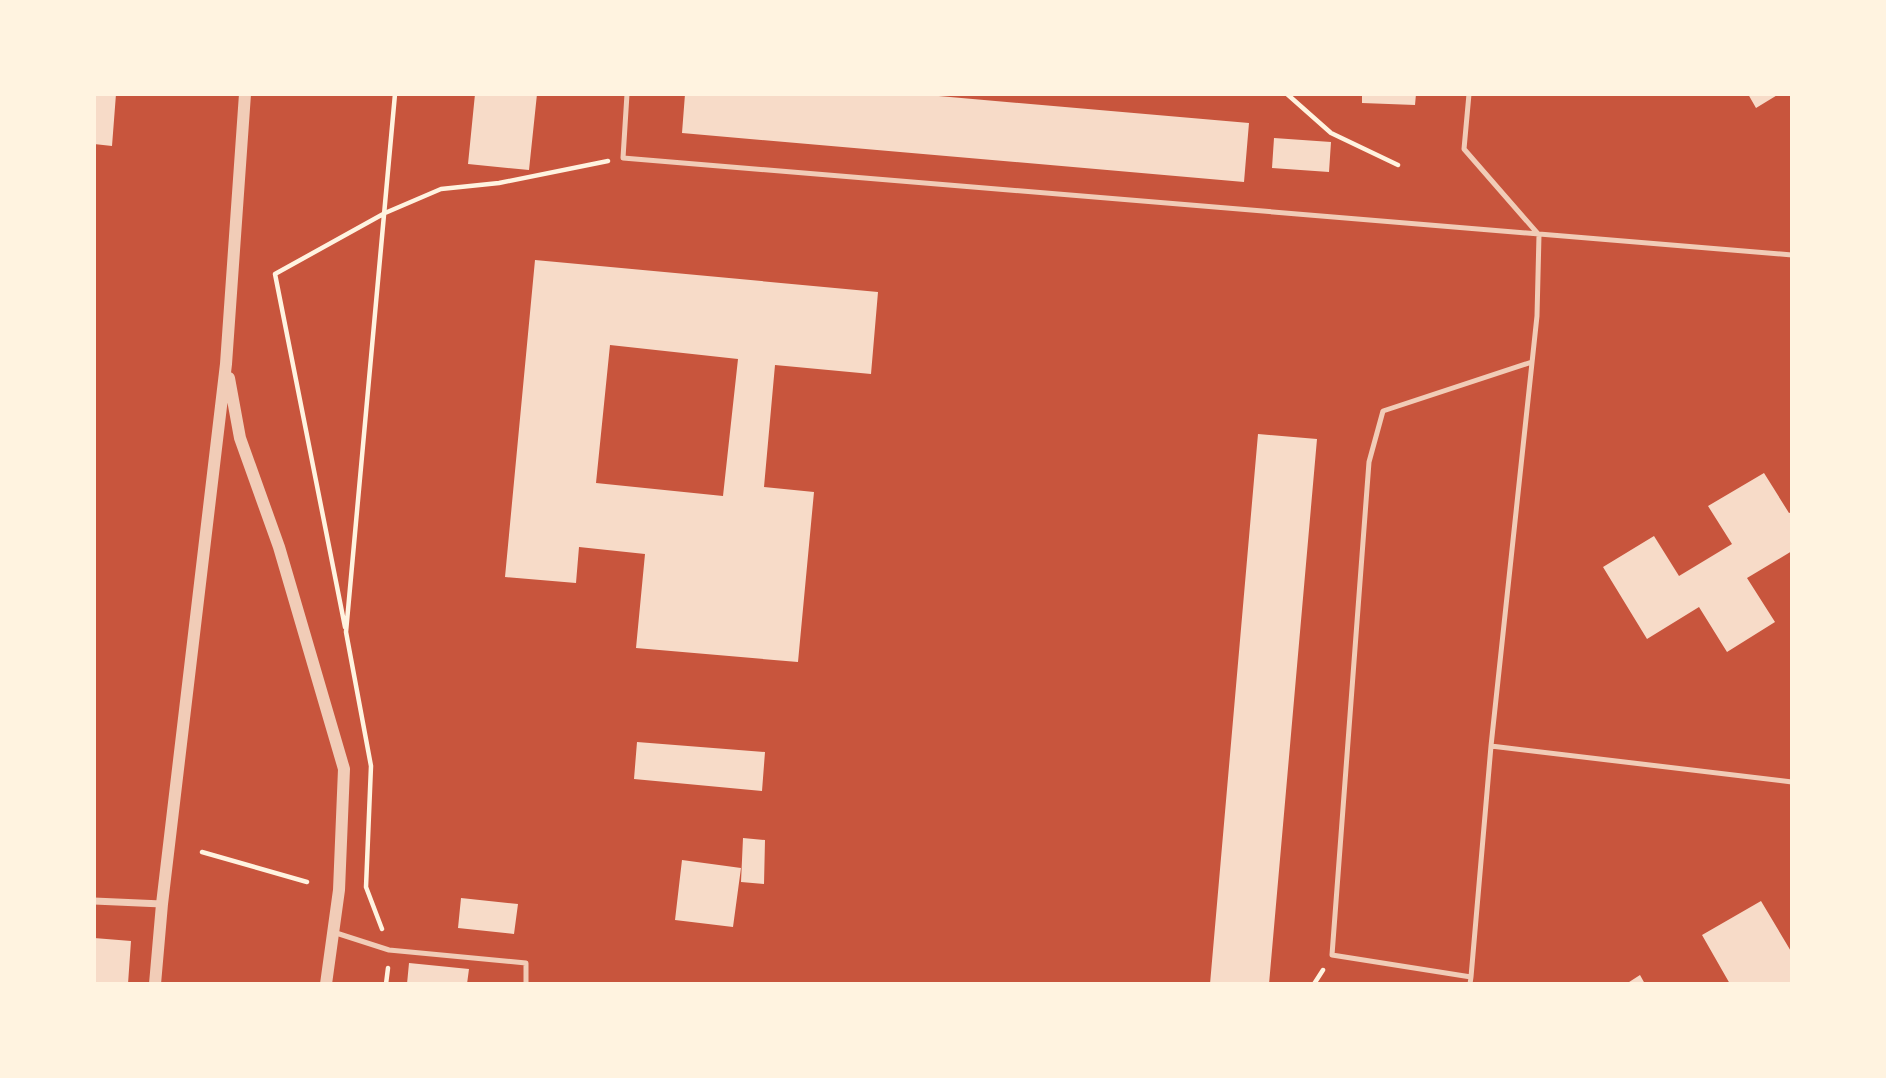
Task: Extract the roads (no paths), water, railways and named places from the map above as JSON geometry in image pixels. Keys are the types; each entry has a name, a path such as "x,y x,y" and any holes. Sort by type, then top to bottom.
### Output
{"street":[{"path":"155,984 162,904 226,364 245,94"},
{"path":"226,364 240,438 279,547 344,769 339,890 326,984"},
{"path":"94,901 162,904"}],"lane":[{"path":"627,94 623,158 1791,255"},
{"path":"1469,94 1464,149 1539,235 1537,316 1491,746 1470,980 1332,956 1369,463 1383,411 1532,362"},
{"path":"1491,746 1791,782"},
{"path":"333,932 389,950 526,963 526,984"}]}
